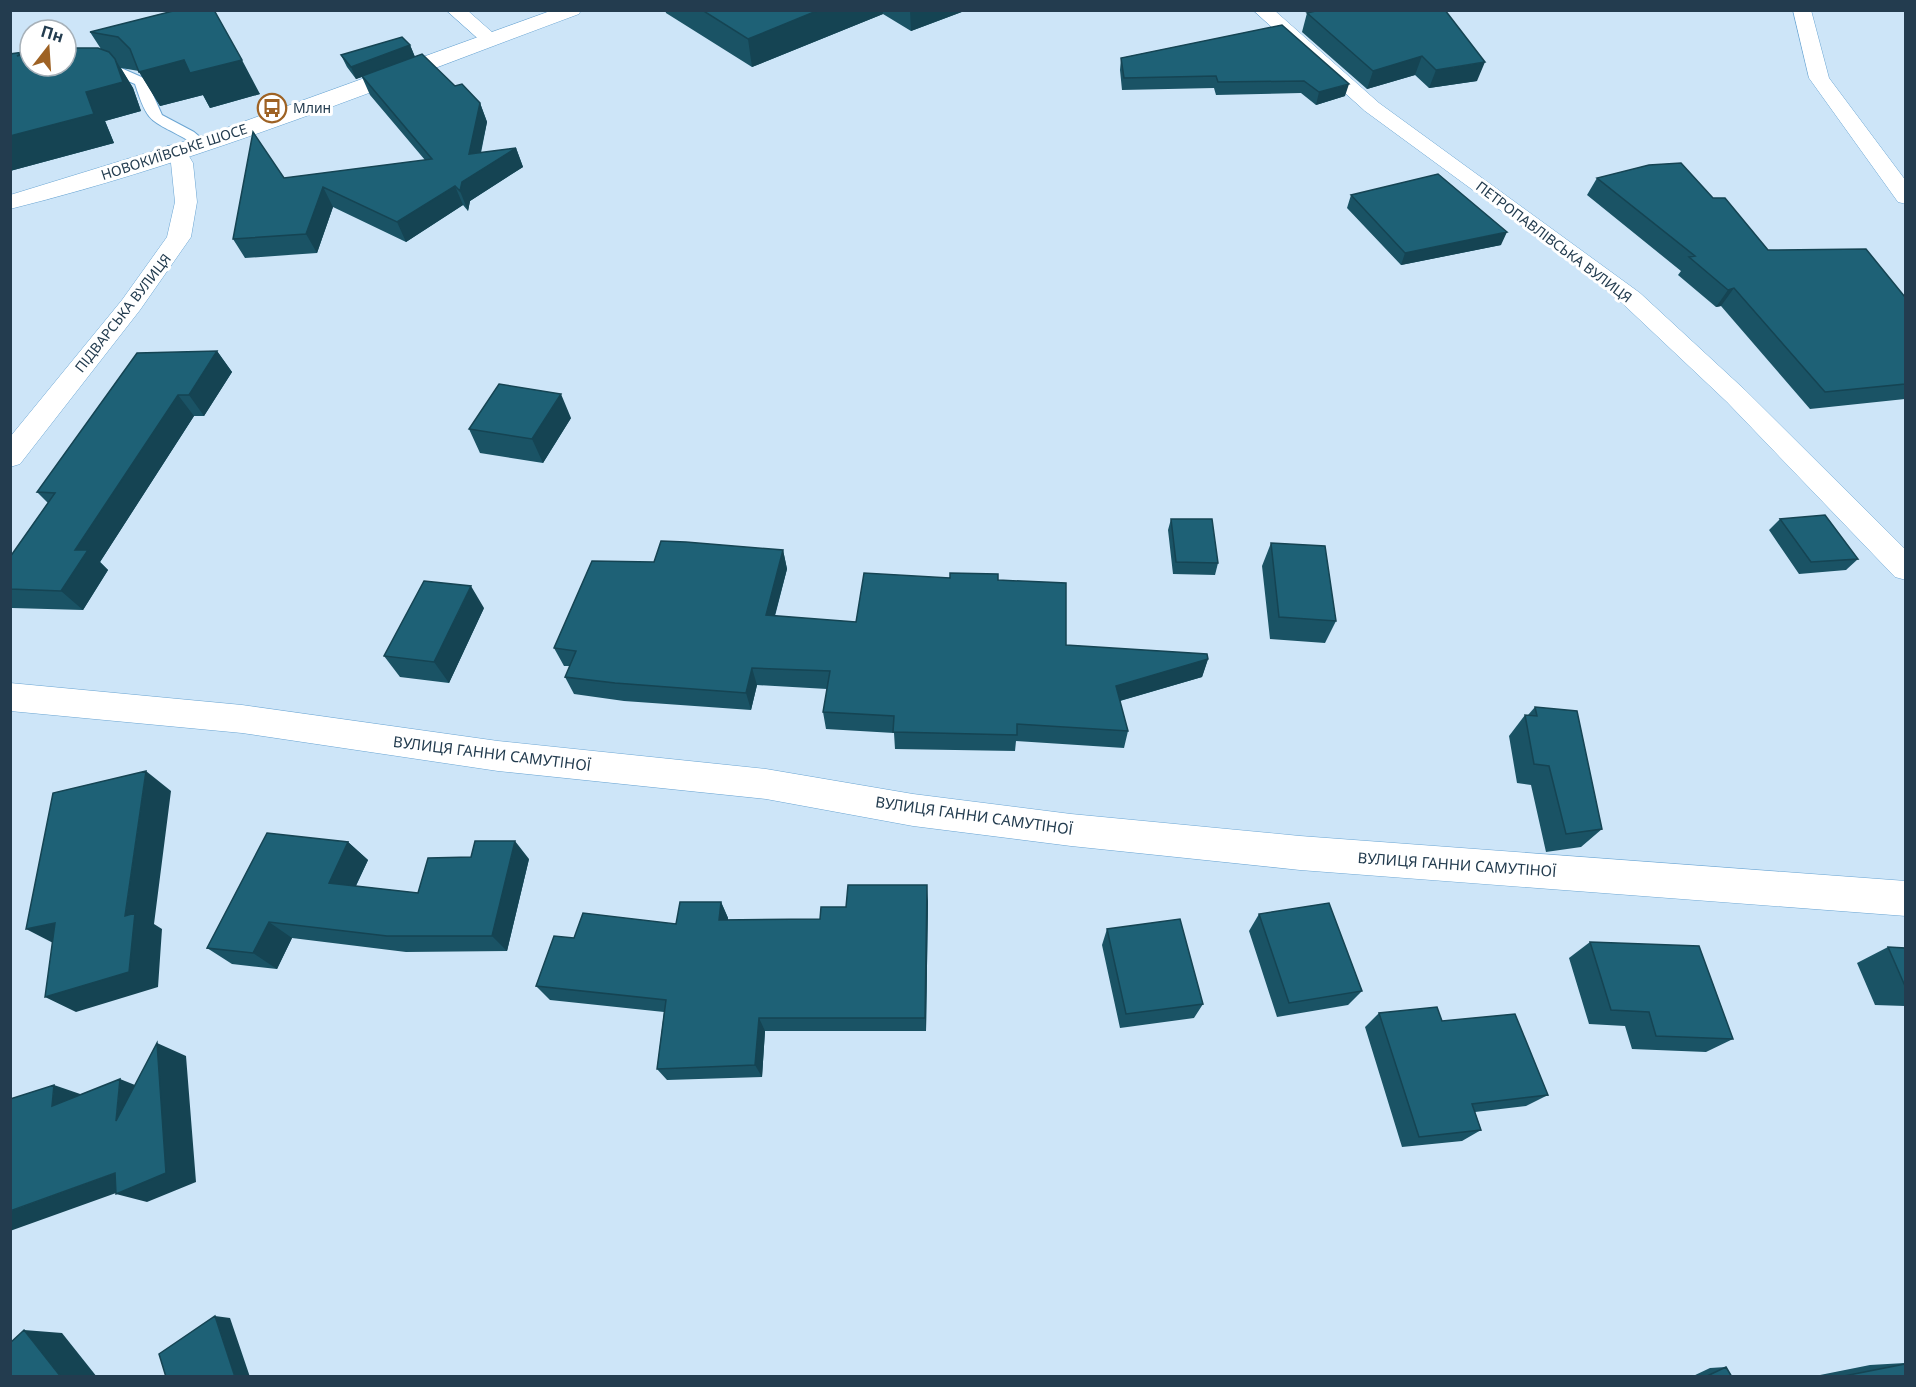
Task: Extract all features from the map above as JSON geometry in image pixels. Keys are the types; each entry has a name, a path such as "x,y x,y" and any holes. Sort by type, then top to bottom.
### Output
{"street":[{"path":"455,10 491,40"},
{"name":"НОВОКИЇВСЬКЕ ШОСЕ","path":"10,202 175,152 572,10"},
{"name":"ПЕТРОПАВЛІВСЬКА ВУЛИЦЯ","path":"1263,10 1372,107 1579,257 1646,311 1736,396 1905,570"},
{"path":"1802,10 1819,78 1905,197"},
{"name":"ПІДВАРСЬКА ВУЛИЦЯ","path":"10,457 131,305 179,237 186,202 182,164 175,152"},
{"name":"ВУЛИЦЯ ГАННИ САМУТІНОЇ","path":"10,697 242,719 498,756 766,784 913,810 1071,830 1300,853 1905,899"}],"lane":[{"path":"83,70 117,71 141,82 153,116 191,134 200,143"}],"building":[{"path":"177,10 214,10 242,60 190,73 184,60 139,72 130,49 118,37 90,32"},
{"path":"702,10 819,10 748,39"},
{"path":"1320,10 1445,10 1485,62 1436,70 1422,56 1373,71 1307,13"},
{"path":"1282,25 1349,84 1319,92 1304,81 1218,82 1216,76 1124,78 1121,58"},
{"path":"402,37 410,45 351,67 341,55"},
{"path":"78,48 98,48 109,52 115,59 123,82 86,92 94,114 10,136 10,54 18,53 18,78 78,78"},
{"path":"422,54 455,86 462,84 480,103 469,154 516,148 462,182 460,191 455,186 397,222 323,187 306,234 233,239 253,132 284,178 432,159 362,76"},
{"path":"1681,163 1713,198 1725,198 1768,250 1866,249 1905,297 1905,384 1825,392 1734,288 1728,290 1689,257 1695,256 1597,178 1649,165"},
{"path":"1438,174 1507,232 1405,253 1351,195"},
{"path":"217,351 189,395 178,395 75,550 88,550 61,591 10,589 10,557 55,493 37,492 137,353"},
{"path":"499,384 561,394 532,439 469,429"},
{"path":"1825,515 1858,559 1811,562 1780,519"},
{"path":"1171,519 1212,519 1218,563 1176,562"},
{"path":"661,541 783,550 766,615 856,622 864,573 950,578 950,573 998,574 998,580 1066,583 1066,645 1207,654 1208,659 1116,686 1128,731 1017,724 1017,735 893,732 894,716 823,712 830,671 752,668 746,693 565,677 576,651 554,648 592,561 654,562"},
{"path":"1271,543 1325,546 1336,621 1279,617"},
{"path":"424,581 471,586 434,662 384,656"},
{"path":"1535,707 1577,711 1602,829 1566,834 1549,766 1534,764 1525,715 1537,716"},
{"path":"146,771 125,916 135,913 129,972 45,997 55,923 26,929 53,793"},
{"path":"267,833 348,842 329,883 418,893 428,858 471,857 475,841 515,841 492,936 387,936 269,922 253,953 207,948"},
{"path":"848,885 927,885 925,1018 759,1018 755,1065 657,1069 666,1000 536,986 554,936 574,938 583,913 676,924 680,902 721,902 719,920 820,919 821,907 846,907"},
{"path":"1329,903 1362,991 1289,1003 1259,914"},
{"path":"1180,919 1203,1004 1126,1014 1107,929"},
{"path":"1590,942 1699,946 1733,1039 1656,1036 1649,1012 1611,1010"},
{"path":"1888,947 1905,948 1905,986"},
{"path":"1437,1007 1442,1021 1515,1014 1548,1095 1472,1104 1481,1130 1419,1137 1379,1013"},
{"path":"157,1043 166,1173 116,1194 115,1173 10,1211 10,1099 54,1085 52,1106 120,1079 116,1121"},
{"path":"215,1316 235,1377 166,1377 159,1354"},
{"path":"24,1330 61,1377 10,1377 10,1343"},
{"path":"1905,1364 1905,1377 1839,1377"},
{"path":"1726,1367 1732,1377 1705,1377"}],"place":[{"name":"Млин","path":"272,108"}]}
